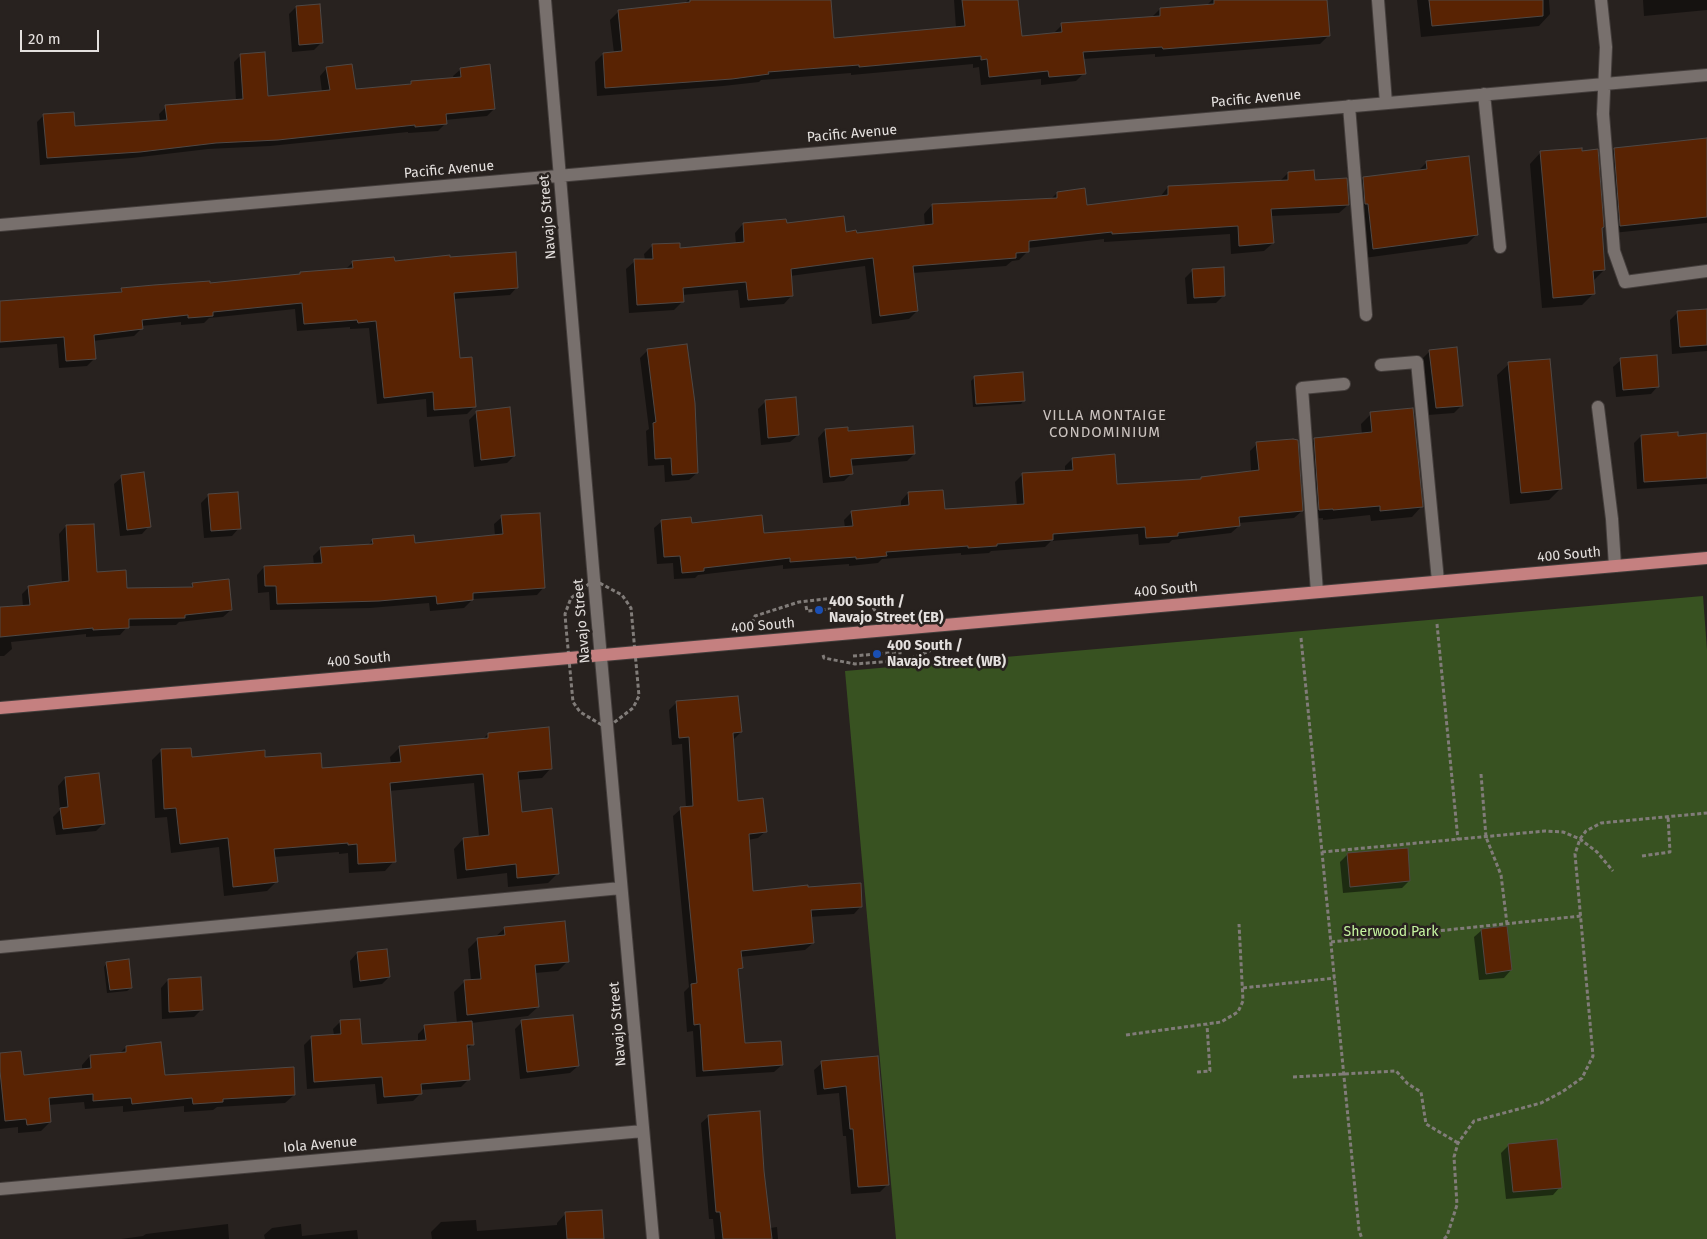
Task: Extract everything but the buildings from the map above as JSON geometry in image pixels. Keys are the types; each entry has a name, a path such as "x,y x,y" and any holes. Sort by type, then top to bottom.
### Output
{"main road":[{"name":"400 South","path":"0,708 1707,558"}],"street":[{"name":"Navajo Street","path":"545,0 600,654 653,1239"},
{"path":"1378,0 1386,103"},
{"path":"1602,0 1606,47 1603,114 1614,251 1625,282 1707,271"},
{"name":"Pacific Avenue","path":"0,225 1707,74"},
{"path":"1484,94 1500,247"},
{"path":"1349,106 1366,315"},
{"path":"1381,365 1417,362 1438,581"},
{"path":"1317,592 1302,388 1344,384"},
{"path":"1598,407 1612,519 1615,566"},
{"path":"0,947 621,888"},
{"name":"Iola Avenue","path":"0,1189 643,1130"}],"path":[{"path":"743,642 756,616 799,602 833,598 872,604 887,630"},
{"path":"806,606 807,611 831,608"},
{"path":"631,608 632,624"},
{"path":"564,614 566,627"},
{"path":"814,636 824,658 855,664 907,660 937,648 946,624"},
{"path":"1437,624 1458,840"},
{"path":"1301,638 1359,1230 1362,1239"},
{"path":"853,656 900,652 900,656"},
{"path":"638,682 639,696"},
{"path":"572,687 573,702"},
{"path":"1481,774 1486,837 1501,875 1507,924"},
{"path":"1444,1239 1448,1236 1457,1205 1454,1157 1458,1143 1474,1121 1541,1103 1562,1092 1582,1078 1593,1056 1575,854 1580,839 1586,831 1601,823 1707,813"},
{"path":"1642,856 1670,852 1668,816"},
{"path":"1322,852 1545,831 1563,832 1580,839 1597,852 1613,871"},
{"path":"1331,942 1581,916"},
{"path":"1126,1035 1207,1025 1221,1022 1238,1012 1243,1001 1239,924"},
{"path":"1243,988 1334,978"},
{"path":"1197,1072 1210,1071 1207,1025"},
{"path":"1293,1077 1396,1071 1408,1084 1421,1092 1426,1124 1458,1143"}],"green space":[{"name":"Sherwood Park","path":"1703,596 1707,650 1707,1239 896,1239 845,671"}],"place":[{"name":"400 South / Navajo Street (EB)","path":"819,610"},
{"name":"400 South / Navajo Street (WB)","path":"877,654"}],"district":[{"name":"VILLA MONTAIGE CONDOMINIUM","path":"1105,424"}]}
